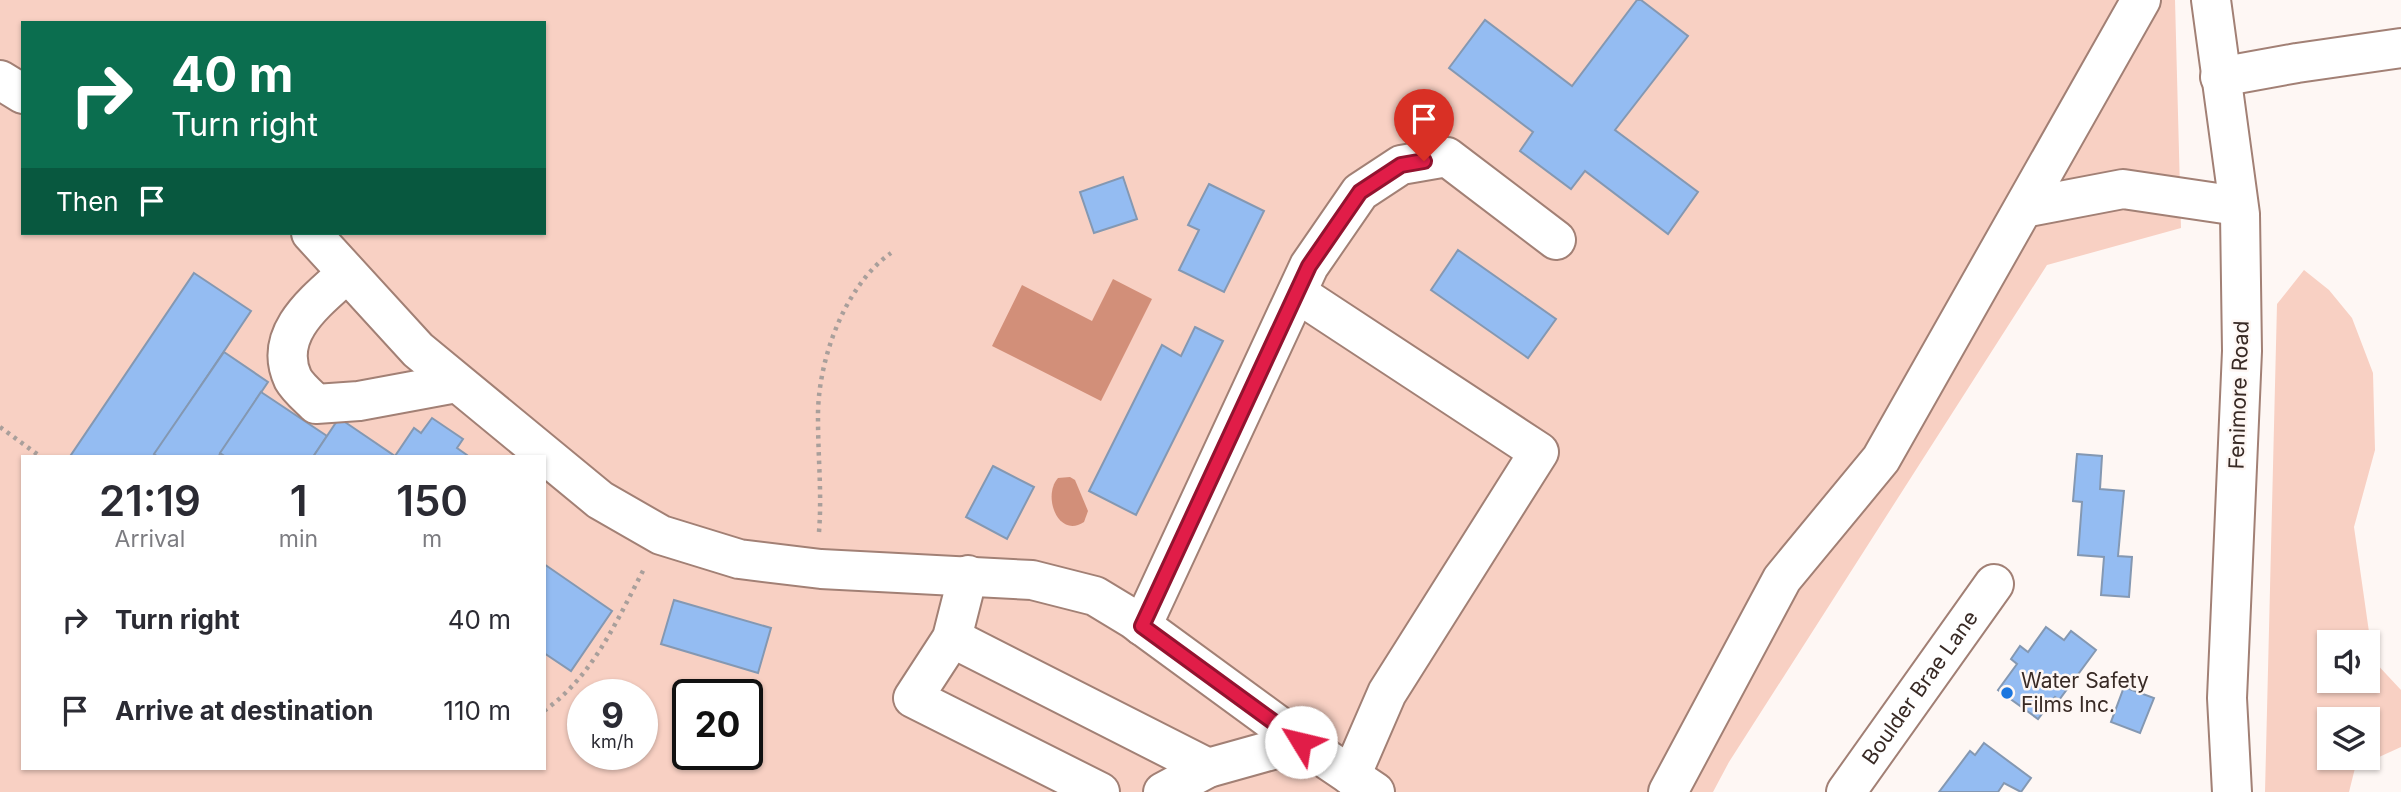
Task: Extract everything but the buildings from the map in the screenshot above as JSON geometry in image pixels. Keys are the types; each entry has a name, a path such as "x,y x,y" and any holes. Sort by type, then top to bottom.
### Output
{"street":[{"path":"1668,792 1782,579 1881,459 2141,0"},
{"name":"Fenimore Road","path":"2211,0 2238,206 2242,351 2227,698 2232,792"},
{"path":"2220,77 2401,48"},
{"path":"0,80 21,93"},
{"path":"1142,626 1309,266 1360,192 1401,165 1447,157 1556,240"},
{"path":"2024,208 2123,189 2238,206"},
{"path":"313,235 418,350 545,455"},
{"path":"346,274 298,320 287,346 293,380 316,404 359,401 456,383"},
{"path":"546,456 600,500 661,536 739,559 816,568 1032,580 1095,596 1142,626 1363,784 1387,694 1539,452 1297,293"},
{"path":"968,575 952,638 914,698 1100,792"},
{"name":"Boulder Brae Lane","path":"1846,792 1994,584"},
{"path":"952,638 1209,768"},
{"path":"1163,792 1209,768 1301,742"}],"path":[{"path":"816,568 822,493 817,417 831,344 840,317 863,278 891,253"},
{"path":"0,427 38,455"},
{"path":"546,710 564,697 595,662 661,536"}],"shaded area":[{"path":"0,0 2175,0 2181,228 2047,265 1729,762 1713,792 0,792"},
{"path":"2304,270 2329,290 2352,318 2373,373 2375,450 2354,527 2369,630 2317,630 2317,693 2380,693 2380,668 2401,690 2401,747 2380,757 2380,707 2317,707 2317,770 2354,770 2349,792 2265,792 2277,304"},
{"path":"1113,279 1152,299 1101,401 992,346 1022,285 1092,321"},
{"path":"1070,477 1075,480 1088,511 1084,522 1075,526 1060,520 1052,504 1053,486 1058,478"}],"place":[{"name":"Water Safety Films Inc.","path":"2007,693"}],"route":[{"path":"1301,742 1142,626 1309,266 1360,192 1401,165 1424,161"}]}
